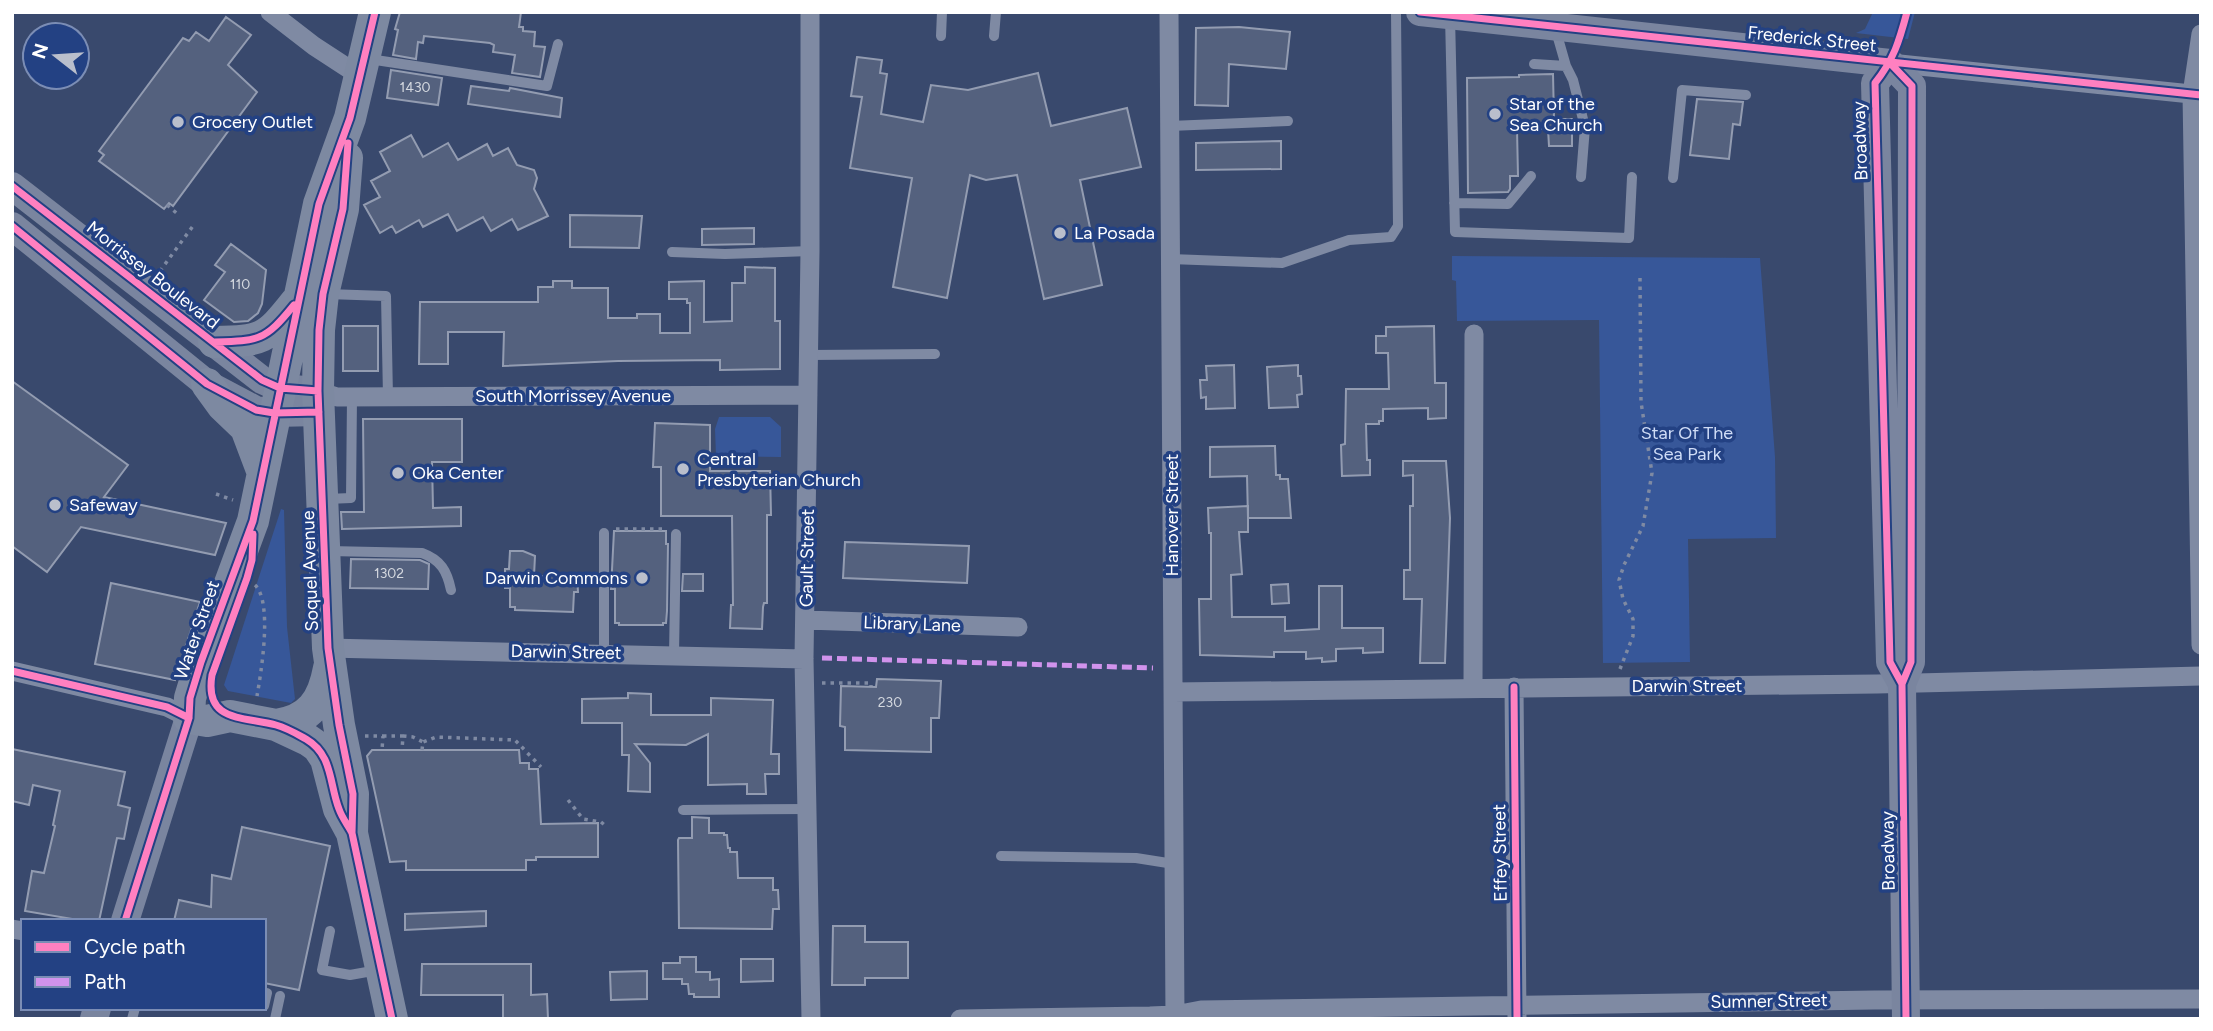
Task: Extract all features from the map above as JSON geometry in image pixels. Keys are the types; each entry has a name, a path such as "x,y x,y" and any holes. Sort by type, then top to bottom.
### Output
{"main road":[{"name":"Soquel Avenue","path":"277,401 310,297 319,204 350,118 375,12"},
{"name":"Frederick Street","path":"1420,12 1450,16 1484,16 1555,27 1890,63"},
{"name":"Broadway","path":"1902,684 1890,662 1875,83 1890,63 1912,86 1912,662 1902,684 1906,1009"},
{"name":"Morrissey Boulevard","path":"12,186 262,380 277,401"},
{"path":"12,226 207,384 256,410 277,401 331,399"},
{"name":"Soquel Avenue","path":"310,297 331,399 323,499 329,657 339,725 354,794 352,833 393,1019"},
{"path":"214,342 249,342 265,336 310,297"},
{"path":"207,384 223,406 246,428 264,475"},
{"name":"Water Street","path":"126,919 189,718 190,698 244,511 264,475 277,401"},
{"path":"244,511 253,560 210,686 212,698 219,709 230,716 276,725 308,740 322,752 329,768 339,810 352,833"},
{"path":"276,725 299,720 309,713 323,691 329,657"},
{"path":"189,718 207,721 230,716"}],"street":[{"path":"270,12 314,46 362,67"},
{"name":"Gault Street","path":"810,12 810,251 804,659 811,1019"},
{"name":"Hanover Street","path":"1169,12 1175,1017"},
{"path":"2201,34 2196,95 2201,645"},
{"name":"Frederick Street","path":"1890,63 2196,95"},
{"path":"1473,688 1474,334"},
{"name":"South Morrissey Avenue","path":"331,399 808,395"},
{"name":"Library Lane","path":"806,620 1018,627"},
{"name":"Darwin Street","path":"329,657 604,653 804,659"},
{"path":"12,671 167,707 189,718"},
{"name":"Darwin Street","path":"1173,692 1902,684 2201,676"},
{"name":"Effey Street","path":"1514,687 1517,1012"},
{"name":"Sumner Street","path":"960,1019 1175,1017 1201,1010 1517,1012 1906,1009 2201,999"}],"lane":[{"path":"941,36 942,12"},
{"path":"994,36 996,12"},
{"path":"1170,259 1282,263 1349,240 1391,237 1398,226 1396,12"},
{"path":"1450,16 1455,232 1629,238 1632,177"},
{"path":"1555,27 1585,127 1581,177"},
{"path":"362,67 547,86 558,44"},
{"path":"1534,64 1566,66"},
{"path":"1673,178 1682,90 1746,95"},
{"path":"1170,126 1288,121"},
{"path":"1454,203 1508,204 1531,176"},
{"path":"672,251 725,254 810,251"},
{"path":"310,297 386,296 388,397"},
{"path":"809,355 935,354"},
{"path":"604,533 604,653"},
{"path":"674,655 676,534"},
{"path":"324,551 422,554 436,558 448,578 451,590"},
{"path":"682,810 807,809"},
{"path":"1001,856 1136,858 1174,864"},
{"path":"330,931 322,970 350,975 382,970"},
{"path":"266,998 267,993"},
{"path":"275,1019 280,996"}],"path":[{"path":"167,205 180,216"},
{"path":"160,271 193,226"},
{"path":"1619,670 1633,636 1633,619 1623,599 1619,580 1643,526 1652,473 1641,402 1640,277"},
{"path":"216,494 244,511"},
{"path":"604,533 615,529 663,529 676,534"},
{"path":"254,584 259,589 265,619 263,665 256,698"},
{"path":"822,683 871,683 871,687"},
{"path":"359,736 403,736 422,742 436,737 515,740 541,767"},
{"path":"382,750 383,736"},
{"path":"402,750 403,736"},
{"path":"422,742 422,750"},
{"path":"568,800 583,819 601,822 607,827"}],"green space":[{"path":"1873,12 1915,12 1908,39 1856,33 1865,29"},
{"name":"Star Of The Sea Park","path":"1452,256 1760,258 1775,457 1776,538 1688,539 1690,662 1603,663 1599,320 1457,321"},
{"path":"719,417 770,417 781,427 781,457 716,456 715,429"},
{"path":"281,509 284,510 287,627 295,699 291,703 228,691 224,685"}],"building":[{"path":"400,12 521,12 519,27 523,27 523,31 535,32 534,46 545,47 540,77 512,73 515,55 493,52 494,45 490,43 424,36 423,43 418,42 416,59 393,55 398,30 395,29"},
{"name":"Grocery Outlet","path":"226,17 251,35 228,65 257,92 173,206 169,203 164,209 99,161 104,155 99,151 183,38 189,41 196,32 209,41"},
{"path":"1239,27 1290,32 1286,69 1229,64 1228,106 1195,105 1196,28"},
{"name":"La Posada","path":"857,57 882,60 880,73 887,74 881,114 923,122 931,85 968,90 1038,73 1051,126 1127,108 1141,167 1080,180 1102,285 1044,299 1017,175 986,180 970,175 947,298 893,287 912,178 850,168 862,97 851,96"},
{"path":"391,70 442,78 438,105 387,98"},
{"path":"1553,74 1554,119 1572,119 1572,146 1549,146 1548,129 1517,129 1518,176 1510,176 1508,192 1468,193 1467,78"},
{"path":"471,86 509,91 510,88 562,98 560,117 468,104"},
{"path":"1697,99 1743,102 1740,125 1733,124 1729,159 1690,155"},
{"path":"411,135 423,157 448,143 458,160 487,144 493,156 508,148 517,165 534,170 537,178 534,189 548,216 518,230 512,219 491,231 483,217 457,231 448,214 423,227 419,220 396,233 392,226 380,233 364,205 380,197 371,181 390,171 380,152"},
{"path":"1281,141 1281,169 1196,170 1196,143"},
{"path":"570,215 642,216 639,248 570,247"},
{"path":"754,228 754,244 702,245 702,229"},
{"path":"231,244 266,270 262,304 258,313 248,321 234,322 204,300 225,272 215,265"},
{"path":"745,267 775,268 775,321 780,321 780,369 720,370 720,360 503,366 504,332 448,332 448,364 419,364 420,302 538,302 538,287 553,287 553,281 572,281 572,288 608,288 608,318 637,318 637,314 660,314 660,333 690,333 690,303 687,303 687,299 669,299 669,282 704,281 704,322 732,321 732,283 745,283"},
{"path":"343,326 378,326 378,371 343,371"},
{"path":"1434,326 1435,383 1446,383 1446,418 1428,419 1428,408 1383,409 1383,421 1379,421 1379,424 1366,424 1370,475 1342,476 1341,445 1345,444 1346,389 1389,389 1388,353 1376,353 1376,336 1386,336 1386,327"},
{"path":"1234,365 1235,408 1206,409 1206,397 1201,398 1200,380 1207,380 1206,366"},
{"path":"1298,365 1302,394 1297,395 1298,407 1269,408 1267,367"},
{"name":"Safeway","path":"12,381 128,465 104,497 226,523 215,555 81,527 47,572 12,546"},
{"name":"Oka Center","path":"363,419 462,419 462,462 432,462 433,508 461,507 461,526 342,529 341,512 364,512"},
{"name":"Central Presbyterian Church","path":"655,423 710,425 710,471 770,471 767,603 764,603 763,607 762,629 730,628 733,605 732,516 661,516 661,467 653,467"},
{"path":"1275,446 1276,475 1280,475 1280,479 1288,479 1291,518 1248,518 1247,476 1210,477 1210,447"},
{"path":"1403,461 1446,461 1450,518 1445,663 1420,663 1422,599 1404,599 1404,570 1410,570 1413,475 1403,476"},
{"path":"1248,506 1248,532 1239,532 1242,574 1231,575 1232,617 1285,617 1285,631 1319,629 1319,586 1342,586 1342,628 1383,628 1383,652 1363,653 1363,648 1336,649 1336,661 1322,662 1322,658 1306,659 1306,652 1274,652 1274,657 1200,655 1199,599 1211,599 1211,533 1208,508"},
{"name":"Darwin Commons","path":"614,531 666,531 667,611 666,623 663,625 615,623 615,589 611,589"},
{"path":"845,542 969,546 967,583 843,578"},
{"path":"510,551 523,551 535,556 534,576 577,576 578,592 574,592 573,612 515,610 515,607 510,607 510,588 505,588 505,569 509,569"},
{"path":"351,559 420,560 429,564 428,589 350,588"},
{"path":"683,574 703,574 703,591 682,591"},
{"path":"111,583 200,602 175,680 95,664"},
{"path":"1288,584 1289,603 1272,604 1271,585"},
{"path":"877,679 941,681 939,718 931,718 931,752 845,750 845,727 840,726 841,686 876,687"},
{"path":"628,693 651,694 651,715 711,715 711,698 773,700 771,754 779,754 779,774 765,774 766,794 747,794 747,784 708,785 708,734 686,745 635,744 650,763 650,792 628,791 629,755 622,755 622,723 582,723 582,699 628,698"},
{"path":"12,749 125,772 118,805 130,808 124,839 117,838 99,919 72,919 25,911 32,871 44,873 60,791 33,785 29,805 12,801"},
{"path":"372,750 519,750 520,763 529,763 529,769 538,769 541,824 598,823 598,857 536,857 536,860 526,860 526,870 406,870 406,861 390,862 367,756"},
{"path":"692,817 709,818 709,833 727,835 730,852 737,852 738,878 773,878 773,890 778,890 779,909 773,909 772,929 679,928 678,840 692,838"},
{"path":"242,827 330,846 299,990 266,983 266,919 174,919 179,900 211,907 212,875 231,879"},
{"path":"486,911 486,926 405,930 405,914"},
{"path":"833,926 865,926 865,942 908,942 908,978 865,978 865,985 832,985"},
{"path":"680,957 696,957 696,972 710,972 710,980 719,979 719,997 694,997 694,994 689,994 688,984 682,984 682,979 663,979 663,963 680,963"},
{"path":"741,959 773,959 773,981 741,982"},
{"path":"422,964 531,964 531,995 547,994 548,1019 503,1019 503,995 421,995"},
{"path":"647,971 647,999 611,1000 610,972"}],"marked path":[{"path":"822,658 1153,668"}],"cycle path":[{"path":"126,919 189,718 190,698 201,662 253,521 319,204 350,118 375,12"},
{"path":"1420,12 2201,95"},
{"path":"1902,684 1890,662 1875,83 1895,50 1907,12"},
{"path":"1890,63 1912,86 1911,662 1902,684 1906,1019"},
{"path":"348,143 343,209 323,294 319,330 318,391 328,648 339,725 353,794 352,833 392,1019"},
{"path":"12,186 262,380 280,388 318,391"},
{"path":"12,226 207,384 256,410 274,413 319,412"},
{"path":"214,342 260,337 276,326 294,305"},
{"path":"253,534 252,560 247,578 212,675 211,691 214,702 220,710 229,715 280,726 315,746 326,761 339,809 352,833"},
{"path":"12,671 167,707 189,718"},
{"path":"1514,687 1517,1019"}],"place":[{"name":"Star of the Sea Church","path":"1495,114"},
{"name":"Grocery Outlet","path":"178,122"},
{"name":"La Posada","path":"1060,233"},
{"name":"Central Presbyterian Church","path":"683,469"},
{"name":"Oka Center","path":"398,473"},
{"name":"Safeway","path":"55,505"},
{"name":"Darwin Commons","path":"642,578"}]}
